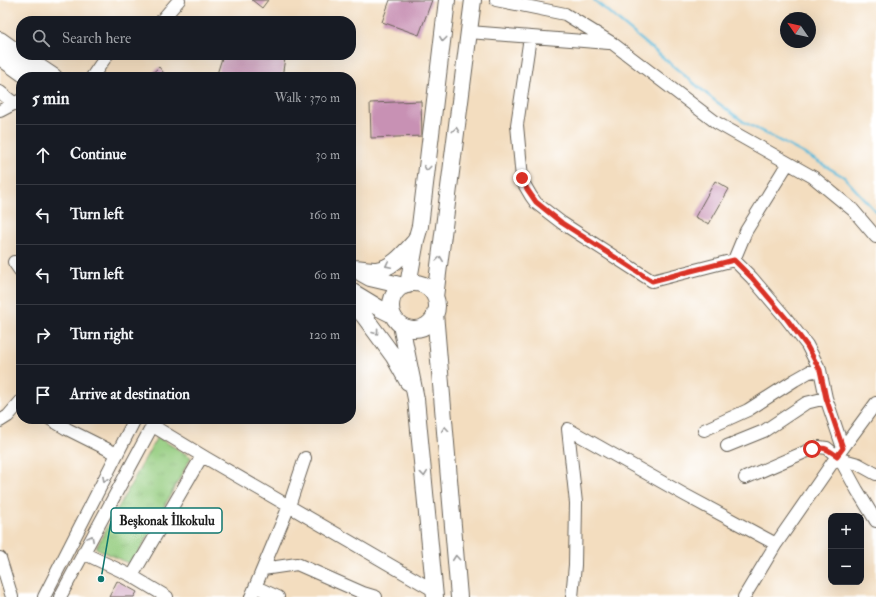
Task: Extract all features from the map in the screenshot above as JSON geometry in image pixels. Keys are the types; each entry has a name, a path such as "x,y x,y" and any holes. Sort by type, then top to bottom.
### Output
{"main road":[{"path":"435,594 416,399 397,320 391,309 394,295 398,290 406,285 420,226 447,0"},
{"path":"459,597 435,297 473,0"},
{"path":"0,40 16,51"},
{"path":"0,57 21,72"},
{"path":"28,60 46,72"},
{"path":"356,268 378,270 390,265 402,256 416,240"},
{"path":"356,271 370,278 406,285 418,284 425,286 435,297"},
{"path":"356,294 408,328 421,328 432,320 436,313"},
{"path":"356,307 394,357 416,399"}],"street":[{"path":"166,16 180,0"},
{"path":"496,0 565,14 612,43 717,124 813,177 853,210 876,237"},
{"path":"469,32 612,43"},
{"path":"530,37 517,125 522,178 527,189 536,202 562,223 652,281 734,260"},
{"path":"95,72 104,60"},
{"path":"0,92 16,101"},
{"path":"0,111 16,103"},
{"path":"734,260 746,231 788,163"},
{"path":"734,260 752,278 786,318 807,346 820,370 840,454 857,490 876,521"},
{"path":"704,430 748,410 809,372 820,370"},
{"path":"727,446 764,431 806,403 826,398"},
{"path":"744,597 776,544 876,403"},
{"path":"0,421 8,416 16,407"},
{"path":"58,424 117,454"},
{"path":"44,597 132,424"},
{"path":"60,597 153,424"},
{"path":"157,424 202,456 289,506 435,594"},
{"path":"572,597 575,565 576,503 568,429 776,544"},
{"path":"745,478 812,449 819,448 827,448 876,474"},
{"path":"132,576 202,456"},
{"path":"278,597 254,592 289,506 305,458"},
{"path":"83,553 132,576 167,597"},
{"path":"0,558 12,597"},
{"path":"263,569 297,564 363,593 376,597"}],"green space":[{"path":"157,437 191,457 132,565 96,548"}],"building":[{"path":"252,0 268,0 262,8"},
{"path":"390,0 432,0 419,35 382,22"},
{"path":"221,60 285,60 283,72 218,72"},
{"path":"159,67 163,72 154,72"},
{"path":"421,101 422,136 371,138 370,103"},
{"path":"715,181 729,189 709,224 695,217"},
{"path":"117,581 137,592 134,597 109,597"}],"waterway":[{"path":"594,0 714,100 744,122 812,158 844,177 876,212"}],"place":[{"name":"Beşkonak İlkokulu","path":"101,579"}],"route":[{"path":"522,178 531,196 536,202 562,223 652,281 734,260 752,278 786,318 807,346 820,370 826,398 843,448 837,456 827,448 812,449"}]}
